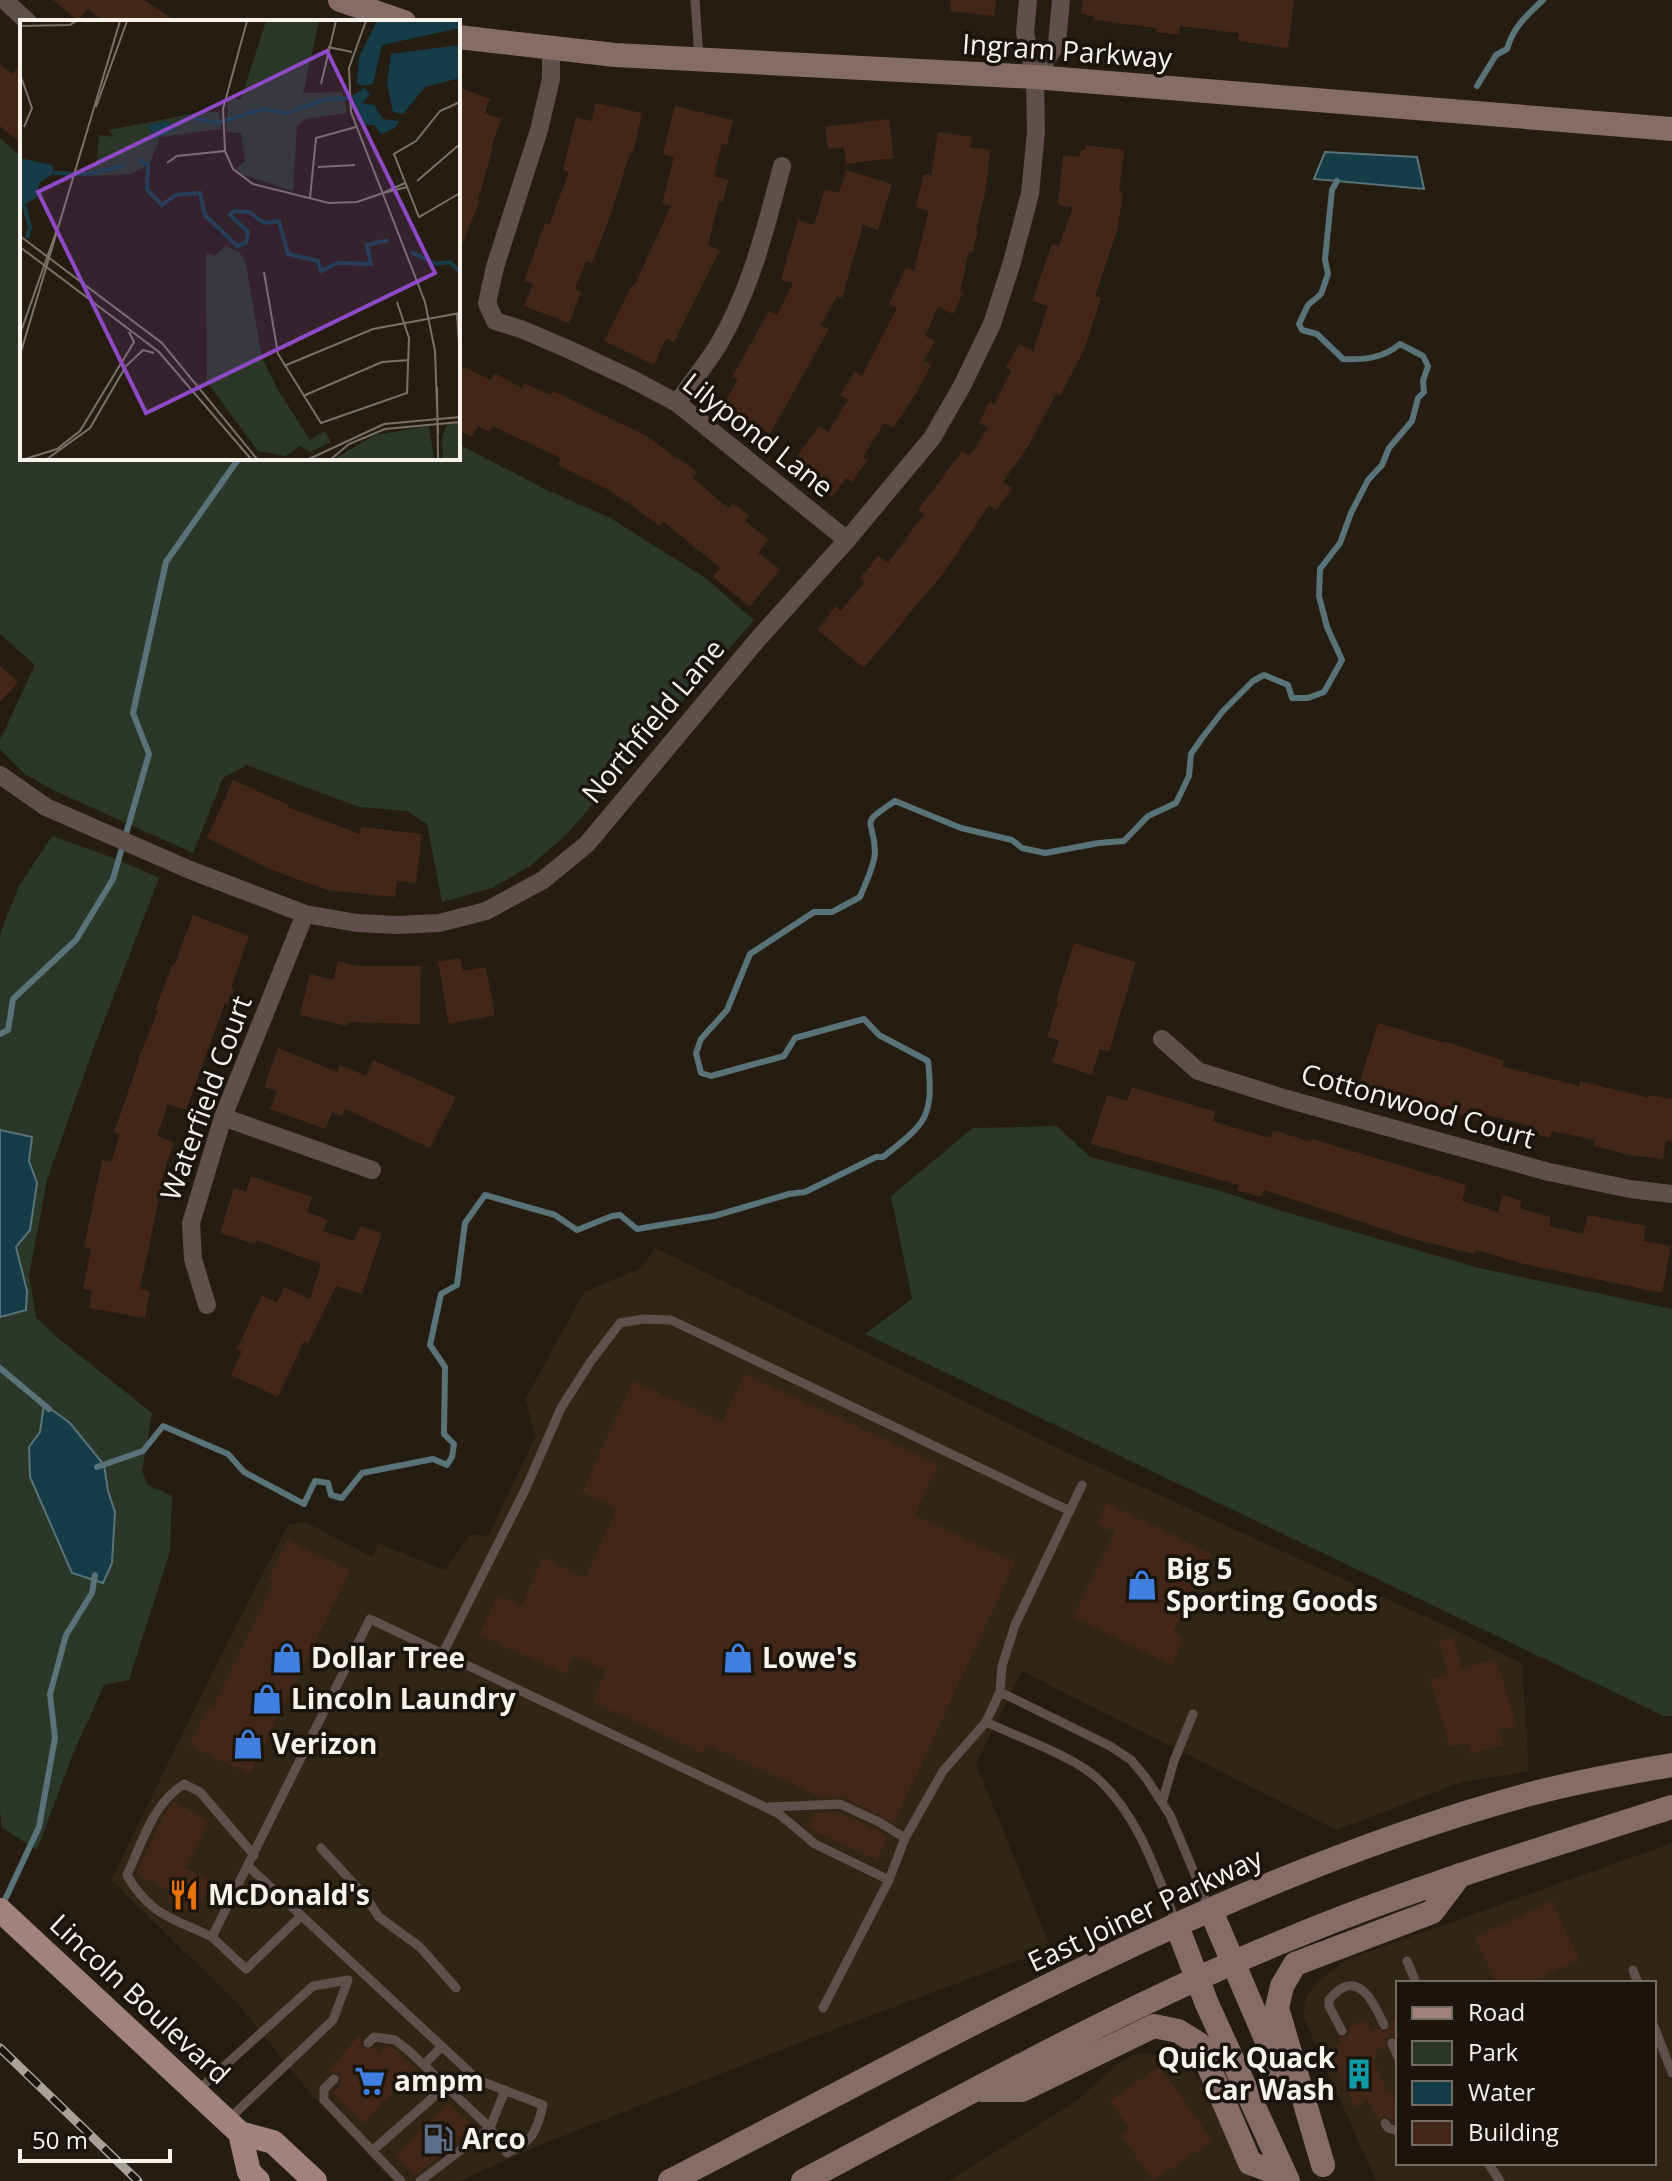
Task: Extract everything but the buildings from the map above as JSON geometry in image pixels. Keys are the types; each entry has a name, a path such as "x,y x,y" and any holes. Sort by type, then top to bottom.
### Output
{"main road":[{"path":"340,0 398,20"},
{"name":"Ingram Parkway","path":"460,37 615,55 1035,77 1672,129"},
{"name":"East Joiner Parkway","path":"670,2181 1071,1976 1290,1876 1529,1795 1672,1765"},
{"path":"803,2181 1099,2025 1197,1979 1336,1920 1460,1875 1672,1807"},
{"path":"1327,2173 1277,2008 1282,1986 1295,1964 1432,1912 1460,1875"},
{"name":"Lincoln Boulevard","path":"0,1910 234,2127 273,2142 315,2181"},
{"path":"1211,1911 1327,2173"},
{"path":"1177,1926 1197,1979 1287,2178"},
{"path":"977,2090 1022,2090 1154,2026 1178,2031 1199,2044 1250,2163 1287,2178"},
{"path":"234,2127 249,2172 258,2181"}],"street":[{"path":"4,0 26,20"},
{"name":"Northfield Lane","path":"0,775 46,807 190,870 305,914 357,923 439,923 486,911 543,880 587,844 758,639 847,540 932,438 962,386 992,324 1030,194 1036,132 1035,77 1025,33 1028,0"},
{"path":"1035,77 1057,43 1061,0"},
{"name":"Lilypond Lane","path":"551,48 551,79 539,130 495,267 487,303 495,321 570,350 677,403 847,540"},
{"path":"677,403 717,346 742,296 763,242 782,166"},
{"name":"Waterfield Court","path":"207,1305 193,1259 191,1223 223,1117 305,914"},
{"name":"Cottonwood Court","path":"1162,1039 1198,1071 1287,1099 1536,1169 1630,1189 1672,1194"},
{"path":"223,1117 372,1170"}],"lane":[{"path":"695,0 699,58"},
{"path":"443,1653 526,1488 561,1408 620,1323 643,1319 671,1320 1070,1511"},
{"path":"823,2008 889,1880 905,1838 943,1771 986,1722 1000,1692 1002,1666 1015,1625 1082,1485"},
{"path":"212,1937 370,1619 779,1814 815,1844 889,1880"},
{"path":"1000,1692 1110,1746 1131,1760 1170,1815 1211,1911"},
{"path":"1162,1803 1174,1761 1193,1714"},
{"path":"986,1722 1096,1777 1119,1802 1140,1835 1177,1926"},
{"path":"254,1855 200,1792 184,1784 169,1793 159,1808 127,1875 137,1892 170,1920 212,1937 246,1969 301,1916"},
{"path":"765,1807 840,1804 905,1838"},
{"path":"321,1848 365,1896 379,1917 420,1947 456,1988"},
{"path":"249,1867 478,2080 543,2105 539,2122 526,2145 507,2153 490,2128 395,2040 374,2037 368,2043"},
{"path":"1407,1961 1415,1981"},
{"path":"1633,1970 1637,1981"},
{"path":"196,2091 313,1986 348,1980 333,2020 234,2127"},
{"path":"1342,2031 1329,2000 1343,1987 1354,1986 1365,1990 1374,2001 1384,2025"},
{"path":"1656,2031 1672,2073"},
{"path":"1392,2043 1396,2052"},
{"path":"424,2065 442,2046"},
{"path":"334,2079 324,2089 324,2100 401,2181"},
{"path":"368,2148 446,2086"},
{"path":"420,2181 490,2128 505,2090"},
{"path":"1385,2123 1388,2128 1396,2130"}],"shaded area":[{"path":"656,1248 1059,1449 1461,1633 1522,1664 1529,1771 1462,1782 1337,1830 1022,1671 976,1764 1051,1948 535,2147 460,2181 392,2181 310,2093 239,2005 111,1880 288,1525 305,1522 372,1557 378,1543 444,1570 471,1534 488,1537 536,1435 525,1400 584,1292 639,1269"},
{"path":"1672,1843 1672,2181 1376,2181 1303,2016 1306,1996 1321,1979 1346,1960"},
{"path":"1137,2053 1185,2061 1200,2081 1252,2181 948,2181 1075,2102 1119,2063"}],"green space":[{"path":"0,138 20,156 20,460 460,460 460,445 610,518 704,577 754,620 566,835 530,866 492,888 442,902 427,824 407,811 359,807 247,765 223,778 193,853 53,790 25,774 0,749 0,740 35,665 0,634"},
{"path":"52,836 159,878 47,1180 29,1275 36,1317 152,1413 142,1472 148,1485 172,1496 170,1551 129,1680 104,1685 72,1756 37,1850 2,1828 0,1811 0,934 19,886"},
{"path":"1057,1126 1090,1157 1224,1192 1479,1268 1672,1309 1672,1716 1664,1716 865,1334 912,1299 891,1196 973,1128"}],"water":[{"path":"1325,152 1417,157 1424,189 1314,179"},
{"path":"0,1130 32,1137 29,1161 37,1183 30,1230 16,1247 27,1291 26,1310 0,1317"},
{"path":"44,1404 70,1423 104,1465 115,1512 112,1563 103,1583 72,1573 30,1477 29,1447 40,1432"}],"waterway":[{"path":"1477,86 1496,55 1507,49 1521,22 1543,0"},
{"path":"97,1467 143,1451 163,1426 228,1454 244,1472 304,1504 315,1481 328,1483 331,1495 342,1498 362,1473 433,1459 447,1465 454,1444 444,1434 445,1367 430,1345 441,1294 457,1285 465,1223 485,1195 555,1215 577,1230 620,1215 637,1229 714,1216 805,1192 876,1157 883,1157 918,1127 924,1118 930,1095 928,1061 879,1035 864,1019 795,1038 784,1056 711,1076 701,1073 696,1053 701,1039 727,1010 750,954 814,912 832,912 860,897 875,853 870,823 875,815 895,801 961,828 1012,840 1022,848 1045,853 1124,841 1148,816 1176,803 1189,776 1191,754 1223,711 1253,681 1264,675 1288,685 1292,698 1308,698 1324,692 1342,660 1327,627 1319,596 1320,569 1340,543 1368,480 1412,421 1418,398 1424,392 1423,381 1428,366 1423,356 1400,344 1373,357 1343,359 1317,334 1302,330 1299,324 1308,305 1321,294 1328,274 1325,259 1332,190 1337,181"},
{"path":"0,1034 8,1030 13,999 76,940 113,879 149,754 133,713 166,562 238,460"},
{"path":"0,1368 49,1409"},
{"path":"3,1904 39,1827 55,1738 50,1694 66,1635 92,1593 95,1575"}],"railway":[{"path":"0,2048 138,2181"}],"place":[{"name":"Big 5 Sporting Goods","path":"1142,1585"},
{"name":"Dollar Tree","path":"287,1658"},
{"name":"Lowe's","path":"738,1658"},
{"name":"Lincoln Laundry","path":"267,1699"},
{"name":"Verizon","path":"248,1744"},
{"name":"McDonald's","path":"184,1895"},
{"name":"Quick Quack Car Wash","path":"1359,2074"},
{"name":"ampm","path":"370,2081"},
{"name":"Arco","path":"438,2139"}]}
